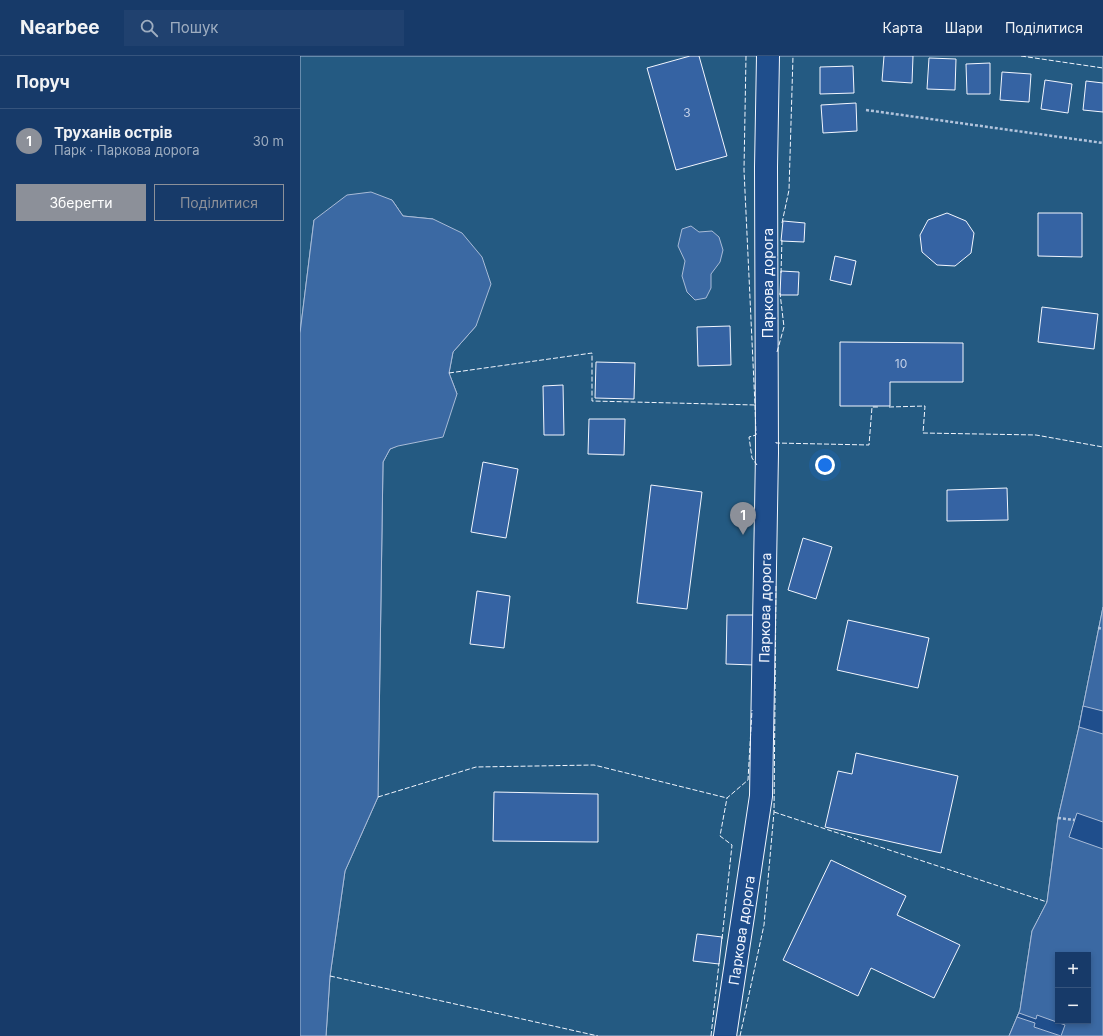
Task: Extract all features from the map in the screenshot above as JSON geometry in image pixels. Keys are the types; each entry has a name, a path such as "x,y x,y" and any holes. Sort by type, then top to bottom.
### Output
{"street":[{"name":"Паркова дорога","path":"724,1036 761,796 767,453 766,167 768,56"}],"path":[{"path":"866,110 1103,143"},
{"path":"1098,628 1103,629"},
{"path":"1058,818 1075,820"}],"shaded area":[{"path":"300,56 1103,56 1103,607 1079,727 1058,818 1047,902 1032,931 1020,1010 1009,1036 326,1036 330,976 345,871 378,797 383,462 390,449 397,446 457,394 449,373 453,352 476,326 433,219 403,216 392,200 314,220 300,333"},
{"path":"371,192 392,200 403,216 433,219 462,233 482,257 491,284 476,326 453,352 449,373 457,394 443,437 390,449 383,462 378,797 345,871 330,976 326,1036 300,1036 300,333 314,220 347,195"},
{"path":"691,226 699,232 712,231 719,237 723,250 720,262 711,274 711,288 706,298 695,300 687,292 682,276 685,261 678,246 682,229"},
{"path":"1103,607 1103,1036 1009,1036 1020,1010 1032,931 1047,902 1058,818 1079,727"}],"pier":[{"path":"1083,706 1103,711 1103,734 1079,727"},
{"path":"1077,813 1103,822 1103,849 1069,837"},
{"path":"1019,1013 1036,1019 1037,1015 1055,1021 1055,1024 1065,1025 1061,1036 1034,1027 1035,1023 1017,1017"}],"building":[{"path":"690,56 699,56 727,156 676,170 647,68"},
{"path":"884,56 913,56 912,83 882,81"},
{"path":"929,58 956,59 955,90 927,89"},
{"path":"990,63 990,94 967,94 966,64"},
{"path":"853,66 854,93 820,94 820,67"},
{"path":"1002,72 1031,74 1029,102 1000,100"},
{"path":"1045,80 1072,84 1068,113 1041,109"},
{"path":"1086,81 1103,83 1103,112 1083,110"},
{"path":"856,103 857,131 823,133 821,105"},
{"path":"947,213 966,221 974,233 971,253 955,266 937,265 922,252 920,235 928,220"},
{"path":"1038,213 1082,213 1082,257 1038,256"},
{"path":"783,221 805,223 804,242 781,241"},
{"path":"835,256 856,261 851,285 830,280"},
{"path":"781,271 799,272 798,295 780,295"},
{"path":"1042,307 1098,314 1094,349 1038,342"},
{"path":"730,326 731,365 698,366 697,327"},
{"path":"840,342 963,343 963,382 890,382 890,406 840,406"},
{"path":"596,362 635,363 634,399 595,398"},
{"path":"563,385 564,435 544,435 543,386"},
{"path":"589,419 625,419 624,455 588,454"},
{"path":"483,462 518,469 506,538 471,532"},
{"path":"651,485 702,492 687,609 637,603"},
{"path":"1007,488 1008,520 947,521 947,490"},
{"path":"803,538 832,547 816,599 788,590"},
{"path":"477,591 510,596 504,648 470,644"},
{"path":"727,615 755,615 754,665 726,664"},
{"path":"848,620 929,638 918,688 837,670"},
{"path":"856,753 958,776 941,853 825,827 838,771 852,774"},
{"path":"494,792 598,794 598,842 493,841"},
{"path":"831,860 906,896 897,915 960,945 934,998 871,968 858,996 783,960"},
{"path":"697,934 722,937 719,964 693,961"}],"fence":[{"path":"449,373 592,353 592,401 755,405 744,170 746,56"},
{"path":"782,223 789,190 793,56"},
{"path":"1021,56 1103,68"},
{"path":"781,273 782,239"},
{"path":"777,352 784,327 780,293"},
{"path":"755,405 756,435 749,437 752,458 757,465"},
{"path":"889,407 925,406 923,433 1036,435 1103,447"},
{"path":"776,442 869,445 872,407 879,407"},
{"path":"740,1036 764,925 774,812 776,585"},
{"path":"722,939 732,845 720,836 727,798 748,780 752,710"},
{"path":"378,797 476,767 594,765 727,798"},
{"path":"774,812 1047,902"},
{"path":"711,1036 719,963"},
{"path":"330,976 598,1036"}],"place":[{"name":"Труханів острів","path":"743,535"}]}
